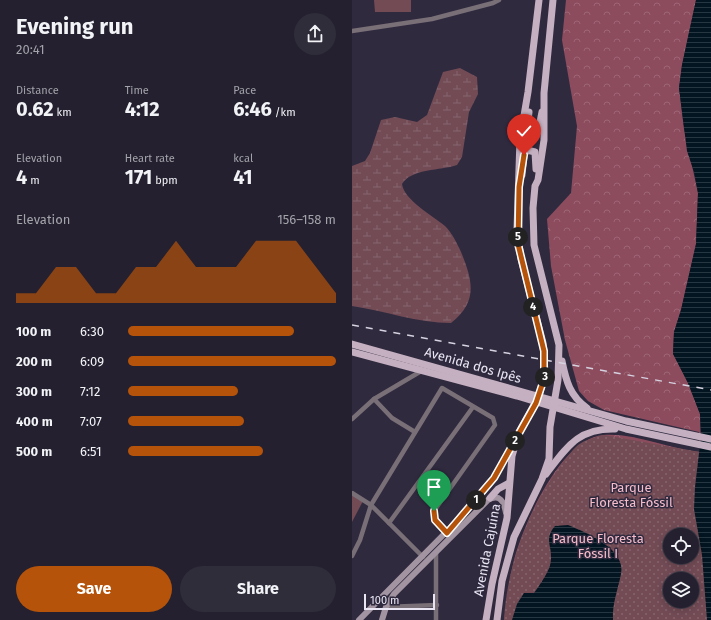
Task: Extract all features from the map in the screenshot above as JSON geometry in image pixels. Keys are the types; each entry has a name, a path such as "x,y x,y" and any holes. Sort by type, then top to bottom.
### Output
{"main road":[{"path":"519,187 520,139 528,92 539,0"},
{"path":"528,92 527,129 532,135 537,134 539,130 553,0"},
{"path":"535,186 538,180 544,140 544,93"},
{"path":"519,187 524,155 529,149 534,150 536,154 533,208 534,245 568,387 579,402 592,412"},
{"name":"Avenida Cajuína","path":"486,620 492,584 507,518 512,456 519,432 536,403 544,379 545,359 518,244 519,187"},
{"name":"Avenida dos Ipês","path":"352,344 539,396 656,432"},
{"name":"Avenida Cajuína","path":"497,620 502,581 510,550 520,523 542,479 549,459 550,427 556,401 559,345"},
{"name":"Avenida dos Ipês","path":"352,352 423,370 626,429 656,432"},
{"path":"536,403 556,401"},
{"path":"542,479 564,450 581,435 599,429 626,429"},
{"path":"382,620 386,607 394,594 436,552 486,489 519,432"},
{"path":"656,432 711,439"},
{"path":"656,432 711,447"},
{"path":"359,620 423,556 490,498 498,489 510,484"},
{"path":"490,498 498,497 503,500 507,518"}],"street":[{"path":"352,31 432,19 493,3 499,0"},
{"path":"352,419 374,399 423,370"},
{"path":"352,556 360,540 372,505 442,388 493,418 495,427 446,492 434,511 435,520 451,532"},
{"path":"374,399 392,418 415,432"},
{"path":"389,523 473,407"},
{"path":"352,494 372,505 423,556"},
{"path":"436,552 436,620"},
{"path":"386,607 436,605"}],"green space":[{"path":"374,0 411,0 411,12 375,12"},
{"name":"Parque Floresta Fóssil","path":"566,0 696,0 682,65 679,88 684,129 698,193 696,244 681,310 674,332 673,353 688,383 700,414 706,600 699,601 699,572 663,572 663,604 504,620 509,582 514,560 526,525 559,466 573,451 588,440 604,435 616,435 628,436 676,448 700,452 699,432 604,410 588,401 579,391 565,340 551,266 547,219 571,193 577,126 562,40"},
{"path":"460,68 477,77 478,94 469,112 462,157 457,165 412,175 402,184 404,190 413,202 445,226 456,242 465,263 470,282 471,290 466,307 451,323 414,319 352,306 352,166 365,161 370,153 381,120 395,117 417,122 427,115 443,72"},
{"name":"Parque Floresta Fóssil I","path":"604,435 700,452 708,620 504,620 506,600 515,559 521,539 538,501 560,466 573,450 578,445 590,439"},
{"path":"352,495 363,501 352,522"}],"water":[{"path":"696,0 711,0 711,620 707,620 699,528 697,528 694,509 701,436 700,414 688,383 673,354 674,332 681,310 696,244 698,193 694,172 687,151 679,88 682,65"},
{"path":"568,525 604,543 618,557 621,565 621,574 614,602 613,620 512,620 517,604 524,593 534,593 547,572 551,563 549,538 552,531 555,526"}],"railway":[{"path":"352,325 711,390"}],"route":[{"path":"434,511 433,517 447,533 494,478 536,403 542,388 546,367 544,351 518,244 519,187 524,155"}]}
